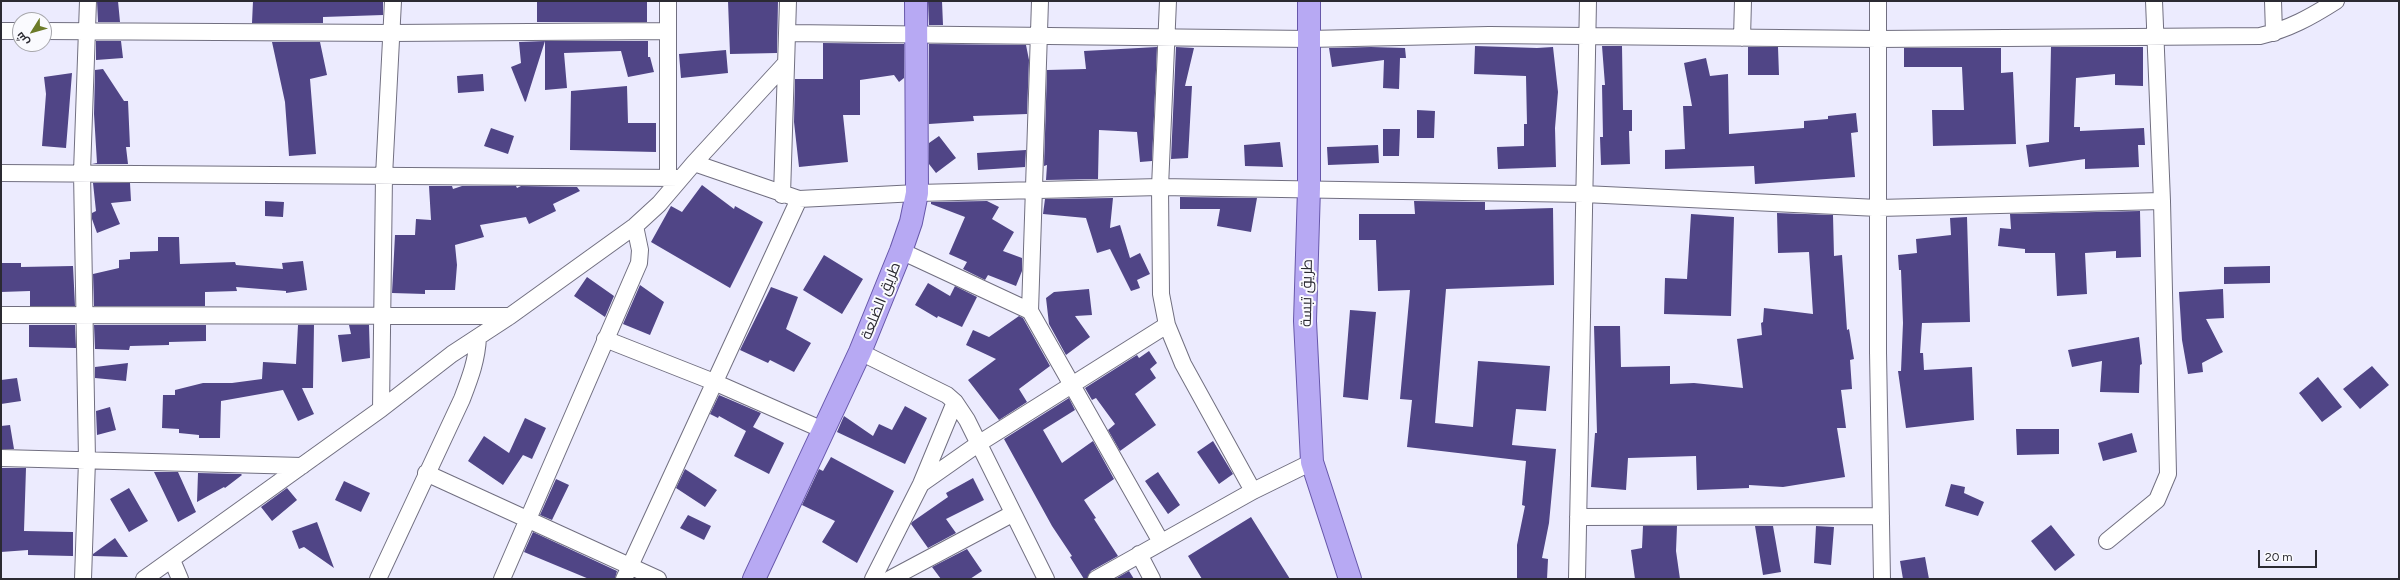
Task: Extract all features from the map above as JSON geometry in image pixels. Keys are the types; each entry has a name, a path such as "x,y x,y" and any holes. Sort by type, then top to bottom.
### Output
{"main road":[{"name":"طريق الضلعة","path":"754,579 860,352 901,251 911,222 917,192 916,1"},
{"name":"طريق تبسة","path":"1309,1 1309,188 1305,321 1312,462 1350,579"}],"street":[{"path":"84,579 87,460 82,172 88,1"},
{"path":"381,409 381,315 384,176 392,1"},
{"path":"668,1 674,177"},
{"path":"782,195 788,1"},
{"path":"1040,1 1030,311 1161,542"},
{"path":"1168,1 1160,187 1160,294 1167,325 1183,364 1253,491"},
{"path":"1578,579 1588,1"},
{"path":"1742,38 1743,1"},
{"path":"1878,1 1878,352 1882,579"},
{"path":"2107,542 2158,500 2168,474 2162,201 2154,1"},
{"path":"2274,1 2274,33"},
{"path":"788,33 1309,39 1588,36 1878,39 2260,36 2274,33 2305,21 2336,1"},
{"path":"1,31 12,31"},
{"path":"52,31 391,33 668,31"},
{"path":"144,579 381,409 478,337 510,316 635,226 659,204 674,177 694,163 786,63"},
{"path":"694,163 799,200 917,192 1035,191 1160,187 1309,188 1584,194 1878,208 2162,201"},
{"path":"1,173 82,172 384,176 674,177"},
{"path":"627,573 799,200"},
{"path":"502,579 639,263 640,250 635,226"},
{"path":"901,251 1030,311"},
{"path":"1,315 510,316"},
{"path":"921,484 978,444 1167,325"},
{"path":"378,579 426,473 462,399 473,371 477,354 478,337"},
{"path":"605,339 714,382 823,430"},
{"path":"860,352 947,395 955,402 967,420 1012,514 1046,579"},
{"path":"873,579 921,484 955,402"},
{"path":"1,458 302,466"},
{"path":"1096,579 1253,491 1312,462"},
{"path":"426,473 528,519 627,573 658,579"},
{"path":"890,579 1012,514"},
{"path":"1578,517 1881,516"},
{"path":"1139,554 1152,579"},
{"path":"172,560 180,579"}],"building":[{"path":"97,1 118,1 120,22 98,22"},
{"path":"253,1 383,1 383,15 323,17 323,23 252,23"},
{"path":"537,1 647,1 647,22 537,22"},
{"path":"728,1 778,1 777,53 730,54"},
{"path":"928,1 942,1 943,25 929,25"},
{"path":"96,41 121,41 123,58 96,60"},
{"path":"545,41 525,102 511,67 521,63 519,42"},
{"path":"545,41 648,41 648,57 650,57 654,72 628,77 621,51 564,53 567,88 545,90"},
{"path":"272,42 320,42 327,75 310,79 316,154 289,156 285,102"},
{"path":"823,43 904,44 904,78 899,82 894,75 860,80 860,115 843,115 848,162 799,167 794,122 795,79 823,79"},
{"path":"929,44 1026,45 1029,60 1027,114 973,116 974,121 929,124"},
{"path":"1475,46 1537,48 1553,47 1558,92 1555,128 1556,167 1498,169 1497,147 1524,146 1524,124 1527,124 1526,76 1474,74"},
{"path":"1602,46 1622,46 1623,110 1632,110 1632,131 1629,131 1630,164 1601,165 1600,137 1603,137 1602,85 1605,85"},
{"path":"1157,47 1152,161 1140,162 1137,132 1099,130 1098,179 1046,180 1047,165 1044,166 1047,70 1086,69 1084,51"},
{"path":"1176,47 1194,48 1185,86 1192,86 1188,158 1171,159"},
{"path":"1748,47 1778,47 1779,75 1748,75"},
{"path":"2051,47 2143,47 2143,86 2115,85 2115,74 2076,78 2074,127 2080,127 2080,131 2144,128 2145,145 2138,145 2139,167 2085,169 2085,159 2029,167 2026,145 2049,142"},
{"path":"1329,48 1405,48 1406,58 1400,58 1399,89 1383,88 1384,60 1332,67"},
{"path":"1904,48 2001,48 2001,73 2013,72 2016,144 1933,146 1932,110 1964,110 1962,67 1904,67"},
{"path":"726,50 728,73 681,78 679,54"},
{"path":"1706,58 1710,76 1728,74 1729,134 1804,128 1804,121 1828,119 1828,116 1856,113 1858,132 1851,133 1855,177 1755,184 1754,166 1665,169 1665,150 1685,149 1683,106 1692,106 1684,63"},
{"path":"103,69 124,101 128,101 130,147 126,147 128,164 92,164 97,163 94,114 95,70"},
{"path":"72,73 66,148 42,146 46,94 44,77"},
{"path":"483,74 484,91 458,93 457,76"},
{"path":"627,86 628,123 656,123 656,152 570,150 571,91"},
{"path":"1417,110 1435,111 1434,138 1417,138"},
{"path":"491,128 514,136 508,154 484,146"},
{"path":"1383,129 1400,129 1399,156 1383,156"},
{"path":"939,136 956,158 936,173 929,164 929,143"},
{"path":"1280,142 1283,167 1245,166 1244,145"},
{"path":"1378,145 1379,163 1328,165 1327,147"},
{"path":"1026,150 1025,167 978,170 977,153"},
{"path":"93,183 130,183 131,201 111,203 120,224 97,233 92,219 92,213 96,211"},
{"path":"702,185 734,209 735,206 763,222 730,288 651,242 671,206 682,212"},
{"path":"429,186 452,186 453,189 462,186 516,186 517,188 521,186 577,187 580,191 553,204 556,211 529,224 526,217 480,225 484,237 455,245 457,265 455,290 425,290 425,294 392,293 395,235 415,235 416,219 431,220"},
{"path":"1180,197 1257,198 1251,232 1217,226 1220,209 1180,209"},
{"path":"1113,198 1110,228 1120,225 1130,258 1140,253 1150,274 1137,280 1140,288 1131,291 1110,249 1097,253 1086,218 1043,214 1045,199"},
{"path":"265,201 284,202 283,217 265,216"},
{"path":"987,201 999,207 992,219 1014,232 1003,251 1022,258 1022,271 1016,286 988,275 985,280 963,269 967,262 949,254 965,217 931,204 931,202"},
{"path":"1414,201 1485,202 1485,210 1553,208 1554,285 1446,289 1435,423 1473,427 1478,361 1550,366 1546,411 1516,409 1512,445 1556,449 1549,523 1542,558 1548,559 1547,579 1517,579 1517,545 1525,506 1522,505 1526,461 1407,447 1412,400 1400,399 1410,290 1378,291 1376,240 1359,240 1359,214 1415,214"},
{"path":"2140,211 2141,257 2116,258 2116,251 2085,253 2087,294 2057,296 2055,253 2025,253 2025,249 1998,246 2000,228 2011,229 2010,214"},
{"path":"1777,213 1833,215 1834,256 1842,255 1847,330 1849,329 1854,359 1850,360 1852,389 1841,390 1846,428 1837,428 1845,477 1783,487 1749,485 1749,488 1697,490 1696,456 1628,458 1626,490 1591,487 1595,433 1597,433 1594,326 1620,326 1621,367 1670,366 1670,384 1694,383 1743,388 1737,339 1762,335 1761,323 1763,322 1764,308 1813,314 1809,252 1778,253"},
{"path":"1691,214 1734,217 1731,316 1664,314 1665,278 1687,279"},
{"path":"1967,217 1970,322 1922,323 1920,353 1923,353 1924,370 1972,367 1974,420 1906,428 1898,371 1901,371 1903,323 1901,270 1899,270 1898,255 1917,253 1916,239 1951,235 1950,218"},
{"path":"158,237 179,237 180,264 235,262 236,265 283,269 282,263 303,261 307,290 286,293 286,291 236,287 237,291 205,292 205,306 94,306 93,274 119,268 119,260 130,259 130,252 158,251"},
{"path":"824,255 863,279 842,314 803,290"},
{"path":"1,263 21,263 21,267 73,266 75,306 30,306 30,291 1,292"},
{"path":"2270,266 2270,283 2224,284 2224,267"},
{"path":"587,277 614,296 605,317 574,296"},
{"path":"928,283 950,296 955,286 977,297 962,327 938,316 937,318 915,305"},
{"path":"640,285 664,302 650,335 623,324"},
{"path":"771,287 798,297 786,329 811,343 794,372 770,360 768,363 740,350"},
{"path":"1089,289 1092,315 1075,316 1090,337 1066,355 1049,324 1046,298 1054,292"},
{"path":"2223,289 2224,318 2206,319 2223,352 2202,363 2203,372 2188,374 2182,340 2179,292"},
{"path":"1350,310 1376,312 1368,400 1343,397"},
{"path":"1019,316 1023,318 1050,366 1019,389 1027,402 999,420 968,380 996,359 966,345 973,330 989,337"},
{"path":"29,325 75,325 76,348 29,347"},
{"path":"94,325 206,325 206,341 169,342 169,345 130,346 129,350 95,349"},
{"path":"298,325 314,325 313,388 302,388 314,414 298,421 283,390 221,401 220,438 199,438 199,435 179,433 179,429 162,428 163,395 175,395 175,390 203,383 232,383 262,379 263,362 296,364"},
{"path":"349,325 369,325 370,358 342,362 338,335 351,334"},
{"path":"2139,337 2142,364 2140,365 2139,393 2100,392 2102,361 2072,367 2068,350"},
{"path":"1149,351 1157,363 1150,369 1156,378 1135,394 1156,425 1120,451 1108,430 1115,424 1096,398 1092,400 1085,388 1137,355 1139,358"},
{"path":"128,363 126,381 95,378 95,367"},
{"path":"2372,366 2389,385 2360,409 2343,389"},
{"path":"2318,377 2342,407 2322,422 2299,393"},
{"path":"17,378 21,401 1,404 1,380"},
{"path":"719,395 761,413 753,427 784,443 769,474 734,456 746,431 719,416 718,418 710,414"},
{"path":"1069,398 1075,410 1043,430 1062,463 1093,441 1114,479 1084,500 1096,518 1094,519 1118,556 1091,571 1087,579 1084,579 1070,557 1072,556 1052,526 1004,439"},
{"path":"905,406 927,418 905,464 837,432 844,416 873,436 879,424 892,430"},
{"path":"110,407 116,430 97,435 96,411"},
{"path":"525,418 546,428 532,459 523,455 503,485 468,461 484,436 509,453"},
{"path":"10,425 14,449 1,449 1,426"},
{"path":"2016,429 2059,429 2059,454 2017,455"},
{"path":"2132,433 2137,452 2103,461 2098,443"},
{"path":"1213,441 1233,474 1219,484 1197,452"},
{"path":"831,457 894,491 857,563 822,542 835,521 802,505 819,469 823,471"},
{"path":"1,468 26,468 24,531 73,532 73,556 28,555 28,550 1,552"},
{"path":"685,469 717,490 705,507 676,488"},
{"path":"154,472 178,472 196,512 178,522"},
{"path":"1158,472 1180,505 1168,514 1145,481"},
{"path":"198,473 242,475 225,488 224,487 197,502"},
{"path":"973,478 984,500 946,519 956,533 928,548 911,524 912,522 948,497 946,493"},
{"path":"556,479 569,485 552,520 540,515"},
{"path":"344,481 370,493 361,512 335,500"},
{"path":"1951,484 1965,487 1964,493 1984,502 1978,516 1945,506"},
{"path":"129,488 148,521 129,532 110,499"},
{"path":"287,488 297,500 272,521 261,507"},
{"path":"688,515 711,526 704,540 680,528"},
{"path":"1251,517 1290,579 1202,579 1188,556"},
{"path":"317,522 334,568 304,547 299,549 292,531"},
{"path":"2051,525 2075,555 2055,571 2031,541"},
{"path":"1643,526 1677,526 1676,551 1680,579 1635,579 1631,550 1642,548"},
{"path":"1755,526 1773,526 1781,572 1763,575"},
{"path":"1816,526 1834,527 1831,565 1814,563"},
{"path":"533,532 617,571 615,579 589,579 524,552"},
{"path":"115,538 128,557 93,556 93,554"},
{"path":"967,549 982,571 970,579 941,579 932,567"},
{"path":"1925,557 1929,579 1903,579 1900,561"},
{"path":"1129,571 1134,579 1115,579"}]}
